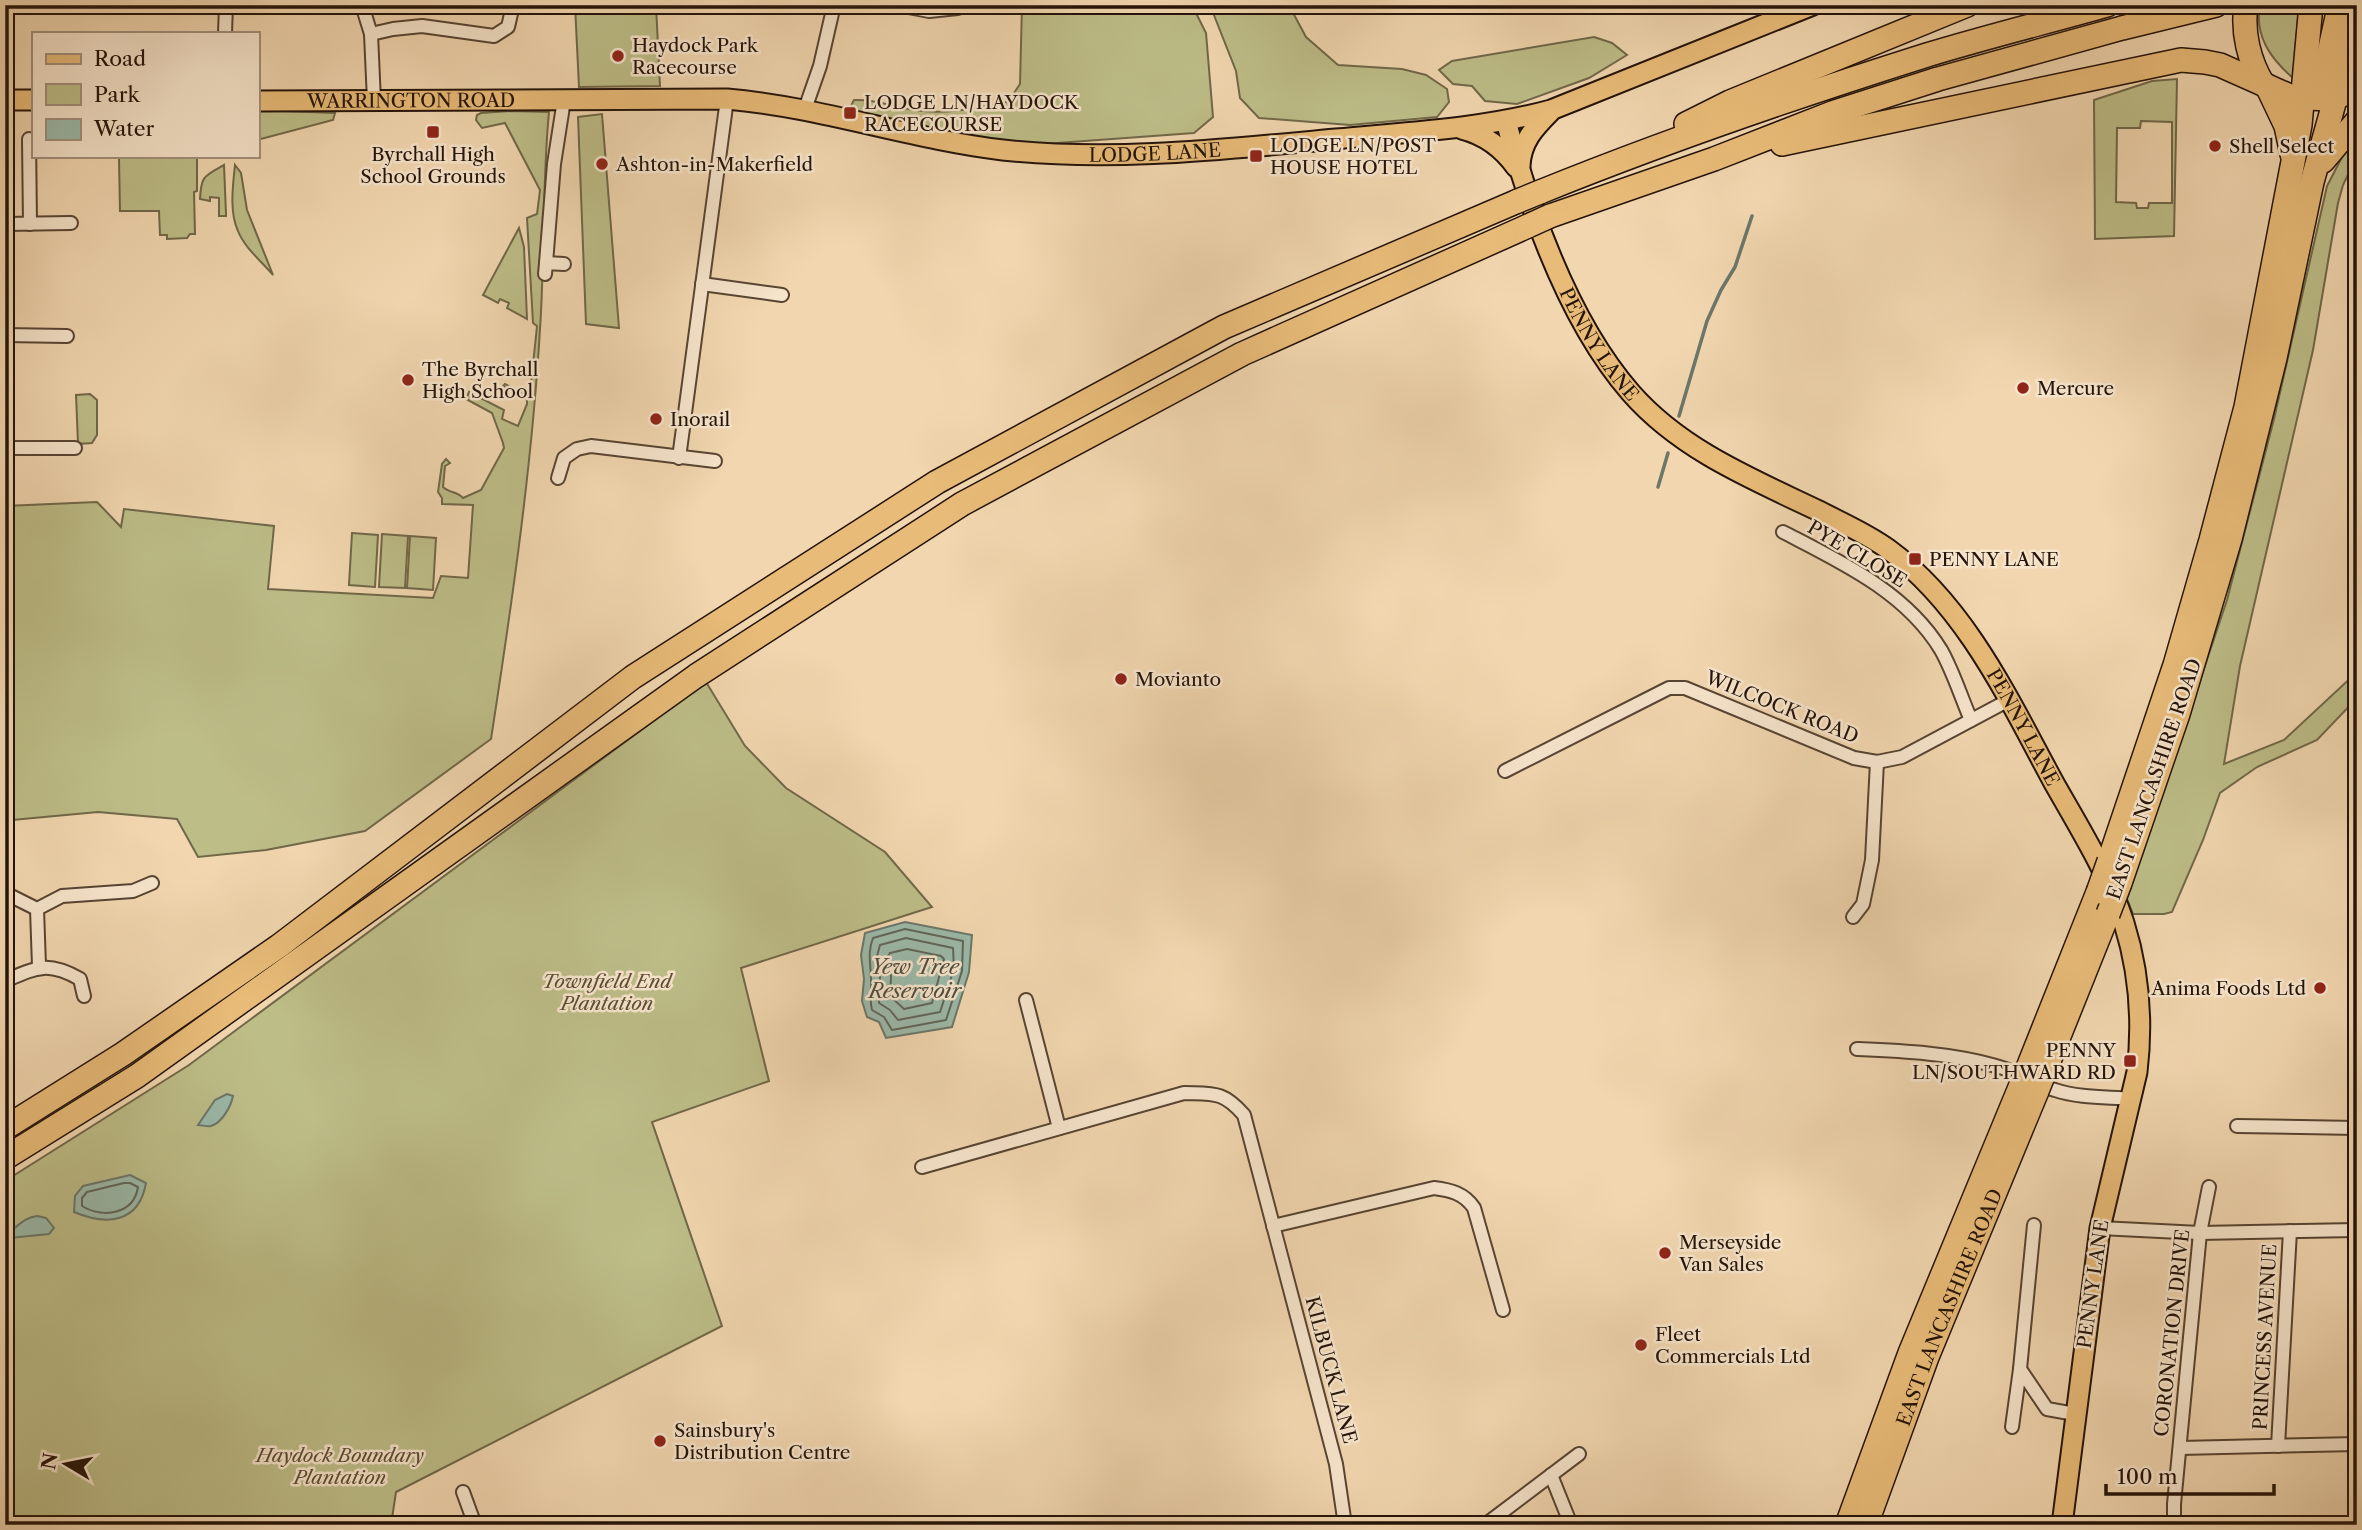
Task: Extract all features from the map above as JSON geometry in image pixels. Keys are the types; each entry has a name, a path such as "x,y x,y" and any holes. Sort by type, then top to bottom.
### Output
{"highway":[{"path":"1593,170 1730,102 1967,5"},
{"path":"5,1128 122,1054 279,946 633,677 937,482 1212,334 1593,170 1929,54 2106,5"},
{"path":"2246,5 2244,23 2248,47 2257,74 2265,85 2290,139 2292,160"},
{"name":"EAST LANCASHIRE ROAD","path":"2032,1080 2162,707 2211,540 2255,365 2300,125 2308,37 2314,5"},
{"path":"2304,98 2314,94 2322,84 2340,5"},
{"name":"EAST LANCASHIRE ROAD","path":"1847,1525 1887,1438 2032,1080 2108,914 2178,714 2230,539 2275,358 2312,181 2346,94 2354,5"},
{"path":"5,1158 137,1076 696,676 962,504 1242,354 1550,216 1714,159 1832,113 1924,83 2207,7"},
{"path":"1714,159 2181,60 2220,65 2292,97 2346,94"},
{"path":"2312,181 2330,151 2357,121"},
{"name":"EAST LANCASHIRE ROAD","path":"1866,1525 1887,1438"}],"main road":[{"name":"LODGE LANE","path":"564,100 727,99 766,102 1003,150 1084,155 1228,149 1459,128 1506,121 1551,110 1813,5"},
{"path":"5,100 32,100"},
{"name":"WARRINGTON ROAD","path":"259,101 564,100"},
{"path":"1520,174 1524,144 1533,129 1551,110"},
{"name":"PENNY LANE","path":"1506,121 1520,174 1577,313 1604,359 1632,395 1668,428 1713,460 1870,536 1905,563 1952,613 1979,650 2009,700 2099,860 2124,922 2134,961 2140,1020 2139,1051 2100,1228 2062,1525"},
{"path":"1459,128 1491,141 1508,156 1520,174"}],"street":[{"path":"225,32 226,5"},
{"path":"362,5 371,34 374,101"},
{"path":"371,34 422,26 494,36 508,27 513,5"},
{"path":"805,109 820,66 834,5"},
{"path":"868,5 929,10 958,8"},
{"path":"679,458 727,99"},
{"path":"564,100 554,164 545,268 564,264"},
{"path":"29,139 30,224"},
{"path":"5,224 71,223"},
{"path":"702,284 782,295"},
{"path":"5,335 67,336"},
{"path":"558,478 564,458 584,446 715,461"},
{"path":"5,448 75,448"},
{"name":"PYE CLOSE","path":"1783,532 1799,533 1902,604 1941,651 1971,720"},
{"name":"WILCOCK ROAD","path":"1505,771 1669,688 1685,688 1854,758 1877,762 1902,757 2009,700"},
{"path":"1853,917 1863,904 1872,860 1877,762"},
{"path":"37,909 62,896 133,891 152,883"},
{"path":"5,893 37,909"},
{"path":"37,909 39,966"},
{"path":"5,981 39,966 62,969 80,979 83,996"},
{"path":"1026,1000 1059,1128"},
{"path":"1857,1049 1911,1051 1973,1060 1998,1066 2053,1090 2130,1099"},
{"name":"KILBUCK LANE","path":"922,1167 1184,1093 1213,1094 1230,1100 1244,1115 1336,1464 1345,1525"},
{"path":"2237,1126 2357,1128"},
{"name":"CORONATION DRIVE","path":"2174,1525 2200,1233 2209,1187"},
{"path":"1273,1226 1434,1188 1448,1189 1463,1195 1474,1208 1503,1310"},
{"path":"2012,1427 2034,1225"},
{"path":"2100,1228 2200,1233 2357,1230"},
{"name":"PRINCESS AVENUE","path":"2278,1446 2290,1231"},
{"path":"2020,1369 2047,1409 2075,1414"},
{"path":"2180,1448 2357,1444"},
{"path":"1485,1525 1579,1454"},
{"path":"1552,1475 1571,1525"},
{"path":"463,1492 475,1525"}],"green space":[{"name":"Haydock Park Racecourse","path":"575,5 656,5 660,86 579,87"},
{"path":"1022,5 1192,5 1206,33 1213,117 1194,133 1030,145 872,121 851,106 854,100 862,100 938,112 1008,102 1020,84"},
{"path":"1210,5 1284,5 1291,9 1306,37 1338,65 1402,69 1426,75 1447,89 1449,102 1437,117 1350,125 1259,118 1240,98 1236,71"},
{"path":"2260,5 2299,5 2293,78 2266,46 2260,27"},
{"path":"1594,37 1612,43 1627,55 1589,78 1517,104 1485,101 1472,86 1453,84 1439,70 1452,61"},
{"path":"2177,79 2174,236 2095,239 2094,100 2152,81","holes":["2141,121 2172,122 2172,203 2149,203 2148,208 2137,208 2136,203 2116,202 2117,128 2140,128"]},
{"path":"259,110 335,113 333,120 259,139"},
{"path":"549,112 542,302 532,432 514,586 491,739 365,831 266,850 198,857 177,819 98,812 5,819 5,506 97,502 121,527 124,509 274,526 268,589 433,598 441,576 468,578 473,505 442,504 438,492 442,464 446,459 450,463 445,466 445,489 463,498 481,490 504,448 492,413 466,399 469,392 504,410 502,419 518,426 527,400 503,386 505,384 527,395 531,384 537,326 533,323 527,218 537,214 540,190 505,123 482,128 476,120 481,113"},
{"path":"602,114 619,328 586,324 578,117"},
{"path":"2357,138 2357,156 2343,185 2338,203 2313,350 2240,666 2224,764 2284,740 2357,672 2357,698 2317,740 2257,767 2220,793 2172,912 2133,914 2127,899 2227,600 2274,419 2327,186 2342,157"},
{"path":"197,158 197,191 194,192 195,234 190,234 187,238 167,239 167,235 160,235 159,211 120,211 119,159"},
{"path":"224,165 226,216 219,216 219,198 210,197 210,201 200,199 200,191 205,178"},
{"path":"235,165 241,173 247,210 273,275 244,243 235,223 232,198"},
{"path":"519,228 524,247 527,319 507,308 509,303 500,299 498,303 483,295"},
{"path":"90,394 97,400 97,435 92,443 78,444 76,395"},
{"path":"352,533 378,535 375,587 349,585"},
{"path":"382,534 408,536 405,588 379,587"},
{"path":"410,536 436,538 433,590 407,588"},
{"path":"706,682 745,746 786,788 885,852 932,907 741,968 769,1081 652,1122 722,1326 396,1492 391,1525 5,1525 5,1181 189,1065"}],"water":[{"name":"Yew Tree Reservoir","path":"905,922 972,935 969,972 952,1027 886,1038 879,1022 867,1017 862,1001 864,979 861,955 865,933"},
{"path":"227,1094 233,1096 222,1118 211,1126 198,1125 215,1100"},
{"path":"130,1175 146,1183 142,1196 129,1213 109,1220 74,1212 75,1196 83,1186"},
{"path":"37,1216 46,1218 54,1228 49,1234 10,1238 8,1233 25,1220"}],"waterway":[{"path":"1679,416 1707,321 1735,267 1752,216"},
{"path":"1658,487 1668,453"}],"place":[{"name":"Haydock Park Racecourse","path":"618,56"},
{"name":"LODGE LN/HAYDOCK RACECOURSE","path":"850,113"},
{"name":"Byrchall High School Grounds","path":"433,132"},
{"name":"Shell Select","path":"2215,146"},
{"name":"LODGE LN/POST HOUSE HOTEL","path":"1256,156"},
{"name":"Ashton-in-Makerfield","path":"602,164"},
{"name":"The Byrchall High School","path":"408,380"},
{"name":"Mercure","path":"2023,388"},
{"name":"Inorail","path":"656,419"},
{"name":"PENNY LANE","path":"1915,559"},
{"name":"Movianto","path":"1121,679"},
{"name":"Anima Foods Ltd","path":"2320,988"},
{"name":"PENNY LN/SOUTHWARD RD","path":"2130,1061"},
{"name":"Merseyside Van Sales","path":"1665,1253"},
{"name":"Fleet Commercials Ltd","path":"1641,1345"},
{"name":"Sainsbury's Distribution Centre","path":"660,1441"}],"park label":[{"name":"Townfield End Plantation","path":"607,992"},
{"name":"Haydock Boundary Plantation","path":"340,1466"}]}
